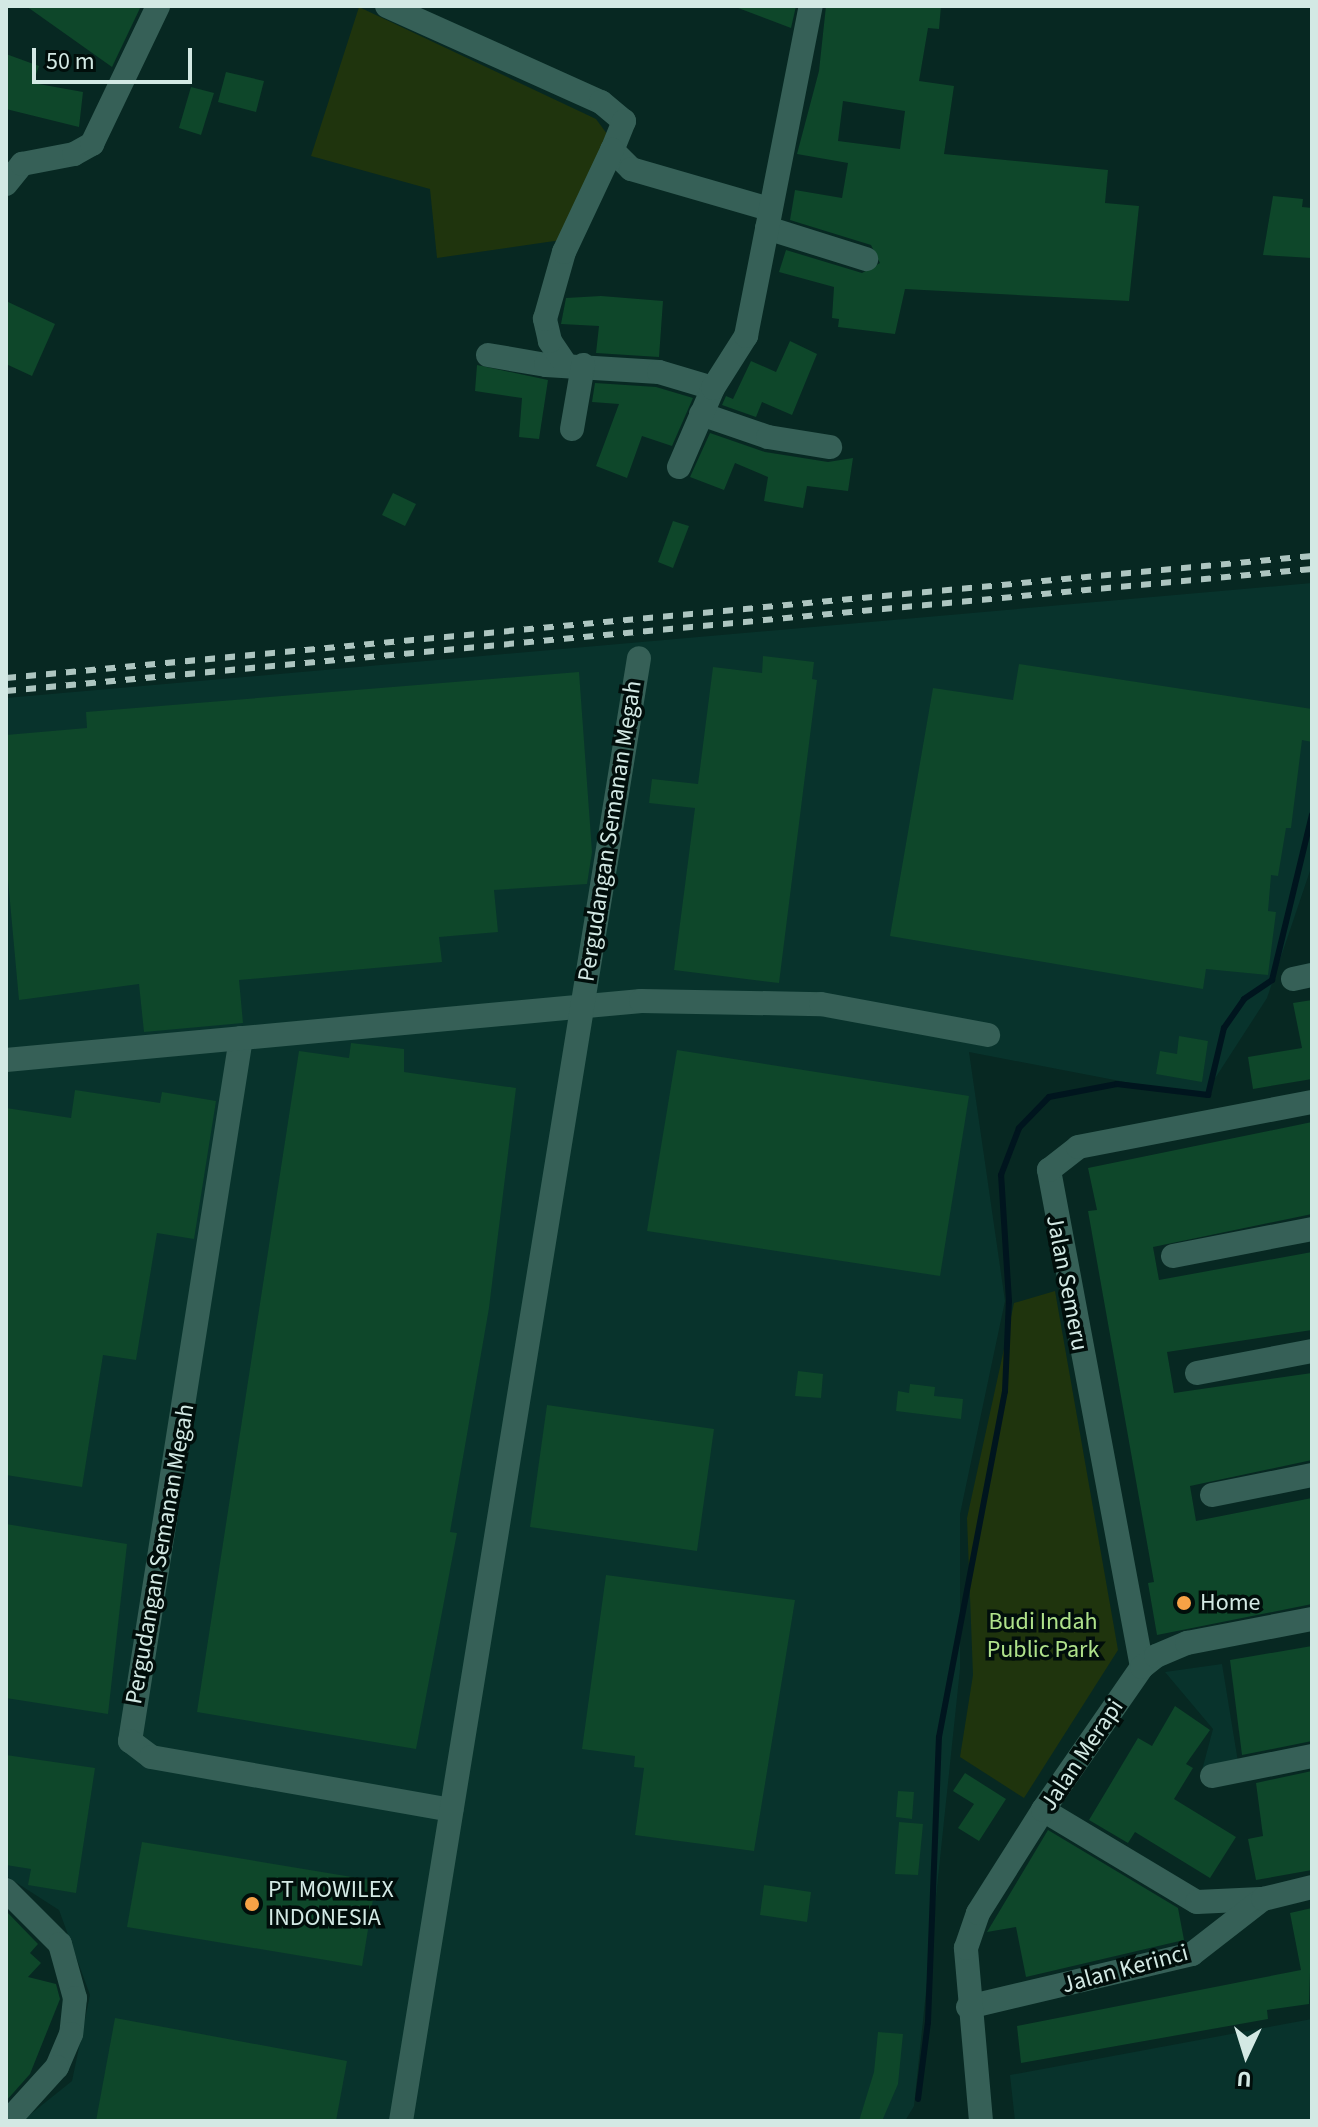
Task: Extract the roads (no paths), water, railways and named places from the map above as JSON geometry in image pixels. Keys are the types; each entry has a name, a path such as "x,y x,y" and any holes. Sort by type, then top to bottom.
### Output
{"street":[{"path":"6,184 22,164 74,154 92,144 158,6"},
{"path":"387,6 601,102 624,121 564,252 545,319 550,341 574,365 572,429"},
{"path":"679,467 713,388 746,336 811,6"},
{"path":"612,150 631,169 769,218 866,259"},
{"path":"488,355 659,372 713,388"},
{"path":"701,414 768,437 830,447"},
{"name":"Pergudangan Semanan Megah","path":"401,2121 639,658"},
{"name":"Pergudangan Semanan Megah","path":"6,1060 582,1005 821,1004 988,1035"},
{"name":"Pergudangan Semanan Megah","path":"241,1038 130,1741 151,1757 451,1810"},
{"name":"Jalan Semeru","path":"1142,1667 1049,1170 1078,1147 1312,1102"},
{"path":"1173,1256 1312,1229"},
{"path":"1197,1373 1312,1351"},
{"path":"1212,1495 1312,1475"},
{"name":"Jalan Merapi","path":"981,2121 968,2007 970,1930 1043,1810 1142,1667 1187,1643 1312,1619"},
{"path":"1212,1776 1312,1756"},
{"path":"1043,1810 1197,1902 1263,1899"},
{"name":"Jalan Kerinci","path":"968,2007 1168,1962 1207,1944 1263,1899 1312,1887"},
{"path":"6,1890 60,1944 75,1998 71,2034 57,2067 8,2121"},
{"path":"1197,1902 1207,1944"}],"waterway":[{"path":"918,2099 928,2022 939,1737 1005,1391 1009,1301 1001,1175 1019,1128 1049,1097 1117,1084 1208,1095 1224,1028 1244,999 1272,980 1312,815"}],"railway":[{"path":"6,678 1312,556"},
{"path":"6,691 1312,569"}],"place":[{"name":"Home","path":"1184,1603"},
{"name":"PT MOWILEX INDONESIA","path":"252,1904"}],"park label":[{"name":"Budi Indah Public Park","path":"1043,1636"}]}
